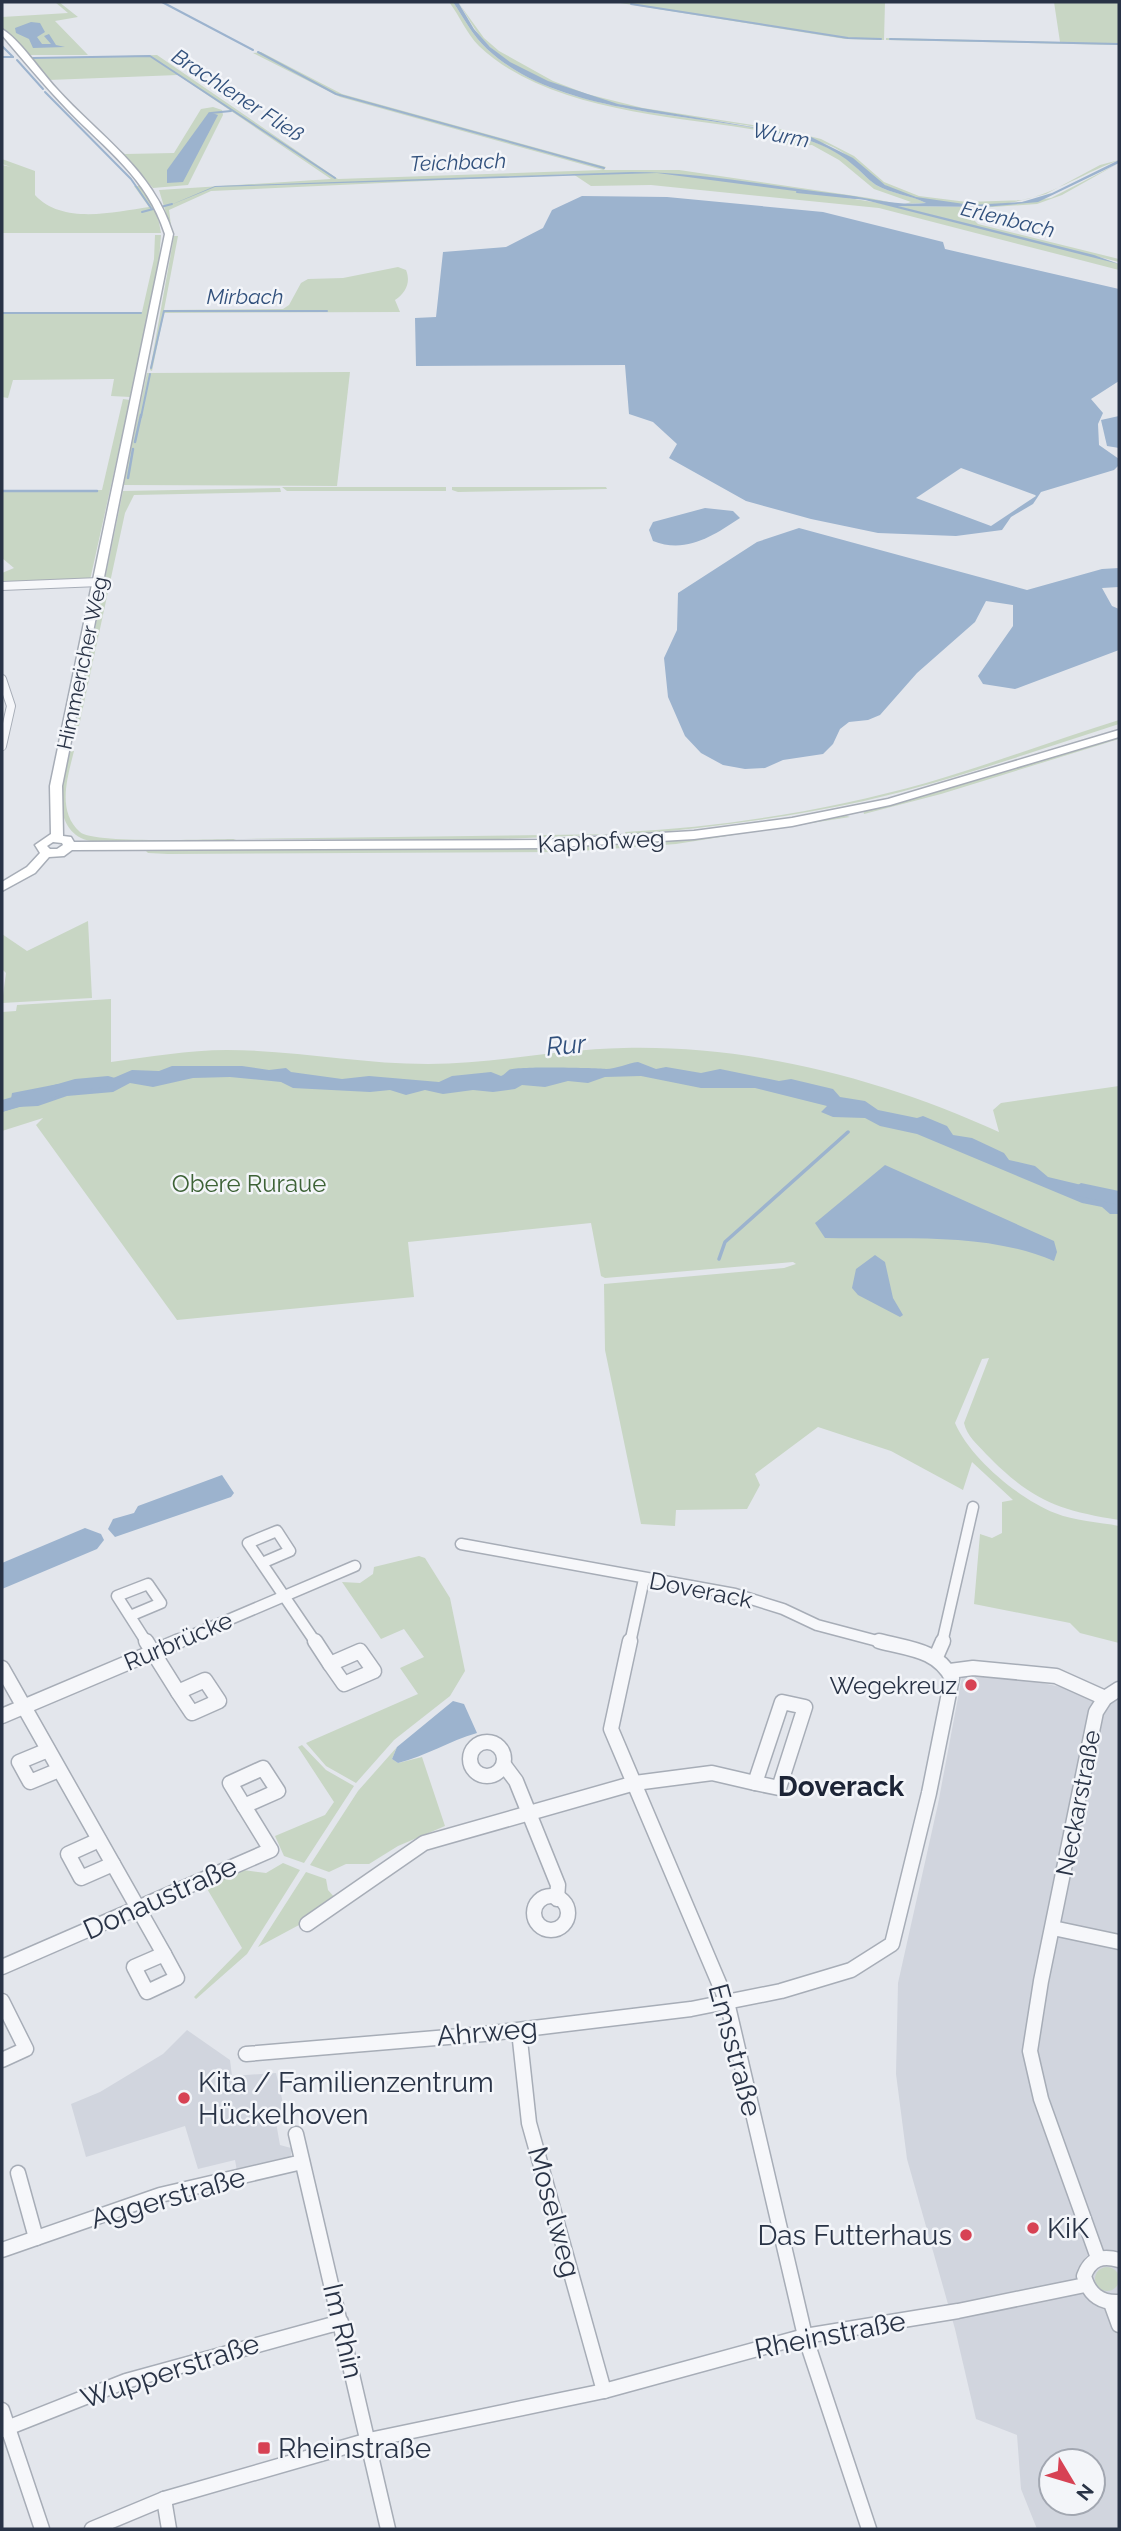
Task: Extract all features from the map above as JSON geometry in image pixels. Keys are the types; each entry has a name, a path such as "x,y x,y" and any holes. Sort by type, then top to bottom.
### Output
{"street":[{"name":"Himmericher Weg","path":"2,31 66,104 131,166 162,206 170,234 56,786 57,838"},
{"path":"2,586 99,582"},
{"path":"2,679 5,697 11,706 2,746"},
{"name":"Kaphofweg","path":"46,853 60,853 69,846 507,845 694,835 792,822 900,799 1119,733"},
{"path":"2,887 31,870 46,853 41,845 57,838 67,840 69,846"},
{"path":"936,1657 940,1653 973,1507"},
{"name":"Doverack","path":"461,1544 735,1594 783,1609 817,1625 936,1657 950,1671"},
{"path":"262,1563 330,1664"},
{"name":"Rurbrücke","path":"2,1716 355,1566"},
{"name":"Emsstraße","path":"644,1579 611,1729 727,2002 805,2336 869,2529"},
{"path":"130,1616 178,1692"},
{"path":"950,1671 973,1668 1056,1676 1105,1698"},
{"path":"2,1670 164,1954"},
{"name":"Ahrweg","path":"246,2054 519,2031 727,2002 835,1978 863,1967 884,1953 891,1944 929,1793 952,1678 950,1671"},
{"name":"Neckarstraße","path":"1098,2258 1032,2070 1030,2051 1096,1712 1105,1698 1119,1689"},
{"path":"307,1924 424,1843 528,1811 635,1783 712,1773 755,1783 779,1788 805,1707 782,1702 755,1783"},
{"path":"48,1750 19,1762 30,1782 59,1770"},
{"path":"504,1765 516,1781 558,1885 556,1899"},
{"name":"Donaustraße","path":"2,1967 271,1850 244,1806"},
{"path":"99,1840 68,1854 81,1878 113,1864"},
{"path":"1053,1928 1119,1942"},
{"path":"2,2001 7,2023 26,2049 2,2060"},
{"name":"Moselweg","path":"519,2031 529,2123 604,2391"},
{"name":"Im Rhin","path":"296,2134 388,2529"},
{"name":"Aggerstraße","path":"2,2250 160,2195 302,2162"},
{"path":"18,2173 36,2238"},
{"path":"1119,2260 1098,2258 1085,2268 1085,2285 1091,2294 1115,2303 1119,2325"},
{"name":"Rheinstraße","path":"92,2529 164,2499 369,2440 604,2391 805,2336 958,2311 1085,2285"},
{"name":"Wupperstraße","path":"5,2428 126,2381 341,2322"},
{"path":"2,2410 5,2428 42,2529"},
{"path":"164,2499 169,2529"}],"shaded area":[{"path":"963,1671 1033,1681 1103,1696 1119,1689 1119,2529 1037,2529 1021,2489 1017,2435 976,2419 955,2329 907,2159 896,2074 898,1983 938,1804"},
{"name":"Kita / Familienzentrum Hückelhoven","path":"187,2030 230,2060 232,2076 276,2073 286,2116 275,2117 280,2145 291,2148 291,2157 237,2171 235,2160 198,2169 185,2126 86,2157 71,2104 100,2092 163,2054"}],"green space":[{"path":"55,2 59,2 78,17 55,21 88,55 28,55 2,27 2,17 68,13"},
{"path":"449,2 453,2 487,49 519,72 555,89 637,110 763,129 808,140 841,155 876,185 926,203 905,204 911,202 874,189 839,160 812,145 792,146 771,141 784,135 624,110 544,87 509,69 479,46"},
{"path":"458,2 484,38 499,51 553,81 587,94 643,108 785,130 821,139 854,156 884,182 919,196 967,202 1022,200 1033,197 1032,198 1014,202 993,205 924,200 891,189 849,156 826,144 786,133 649,110 603,101 560,88 521,70 488,45"},
{"path":"614,2 885,2 884,40 845,39"},
{"path":"1054,2 1119,2 1119,45 886,40 1060,42"},
{"path":"261,52 342,94 606,167 604,170 679,170 869,198 894,203 824,194 879,203 1100,258 1119,264 1119,270 879,208 651,185 591,186 573,174 211,191 169,210 172,233 159,190 331,179 178,75 49,80 30,59 157,55 338,179 603,170 340,97 253,53"},
{"path":"213,107 222,110 223,115 188,185 153,188 106,139 125,154 174,153 201,109"},
{"path":"2,159 35,171 35,195 59,210 74,213 105,213 149,207 134,186 140,186 157,212 161,233 2,233 2,165 11,167 2,164"},
{"path":"1119,160 1098,169 1058,187 1100,165"},
{"path":"1119,163 1062,195 1037,204 963,209 978,224 1119,259 1119,262 896,206 985,207 1051,198"},
{"path":"155,235 161,235 159,260 130,397 111,396 114,379 13,380 8,398 2,397 2,312 142,312 154,259"},
{"path":"174,236 178,236 164,310 283,309 289,305 301,283 308,279 343,278 398,267 406,270 408,283 405,291 395,300 400,312 164,313 152,371 150,370"},
{"path":"350,372 337,486 123,485 147,373"},
{"path":"123,399 130,400 90,580 2,584 2,573 14,568 2,558 2,490 102,490"},
{"path":"282,487 446,487 446,491 287,491"},
{"path":"452,487 607,489 458,492 452,490"},
{"path":"280,488 281,492 134,495 125,513 79,726 75,726 123,491"},
{"path":"1119,720 1119,724 992,765 864,801 805,813 716,826 626,835 625,832 777,816 889,793 950,776"},
{"path":"1119,735 1119,739 941,794 864,814 863,810 960,785"},
{"path":"69,751 74,751 67,782 66,804 73,824 80,832 106,838 236,839 210,843 108,842 81,838 72,831 62,811 62,786"},
{"path":"844,815 850,817 676,844 567,852 168,854 146,851 612,845 681,839"},
{"path":"619,834 476,840 244,839"},
{"path":"88,921 92,998 2,1003 6,973 2,969 2,934 27,951"},
{"name":"Obere Ruraue","path":"111,999 111,1062 183,1052 227,1050 428,1064 477,1062 599,1049 720,1052 768,1059 863,1081 955,1113 999,1132 993,1110 1001,1103 1119,1086 1119,1520 1078,1512 1046,1500 1002,1470 973,1440 964,1423 989,1358 982,1359 955,1423 984,1463 1026,1498 1062,1516 1119,1526 1119,1643 1080,1633 1070,1623 974,1604 980,1534 992,1538 1002,1533 1002,1502 1013,1500 972,1462 963,1490 891,1451 818,1427 755,1474 760,1485 747,1509 676,1510 675,1526 641,1524 605,1350 604,1284 784,1268 796,1264 793,1262 605,1278 601,1276 591,1223 408,1242 414,1297 177,1320 36,1125 43,1118 2,1131 2,1012 16,1011 17,1005"},
{"path":"419,1556 425,1558 450,1598 465,1671 450,1696 394,1740 356,1783 326,1766 306,1743 418,1694 400,1668 424,1657 404,1629 381,1639 342,1582 360,1583 373,1574 374,1567"},
{"path":"302,1745 326,1770 354,1786 304,1863 284,1856 275,1836 325,1815 334,1802 298,1747"},
{"path":"397,1747 392,1759 398,1763 422,1757 445,1826 398,1846 369,1864 346,1864 329,1872 310,1865 358,1791"},
{"path":"283,1863 300,1870 247,1954 196,1999 194,1997 242,1948 206,1887 243,1870 266,1873"},
{"path":"306,1872 326,1879 328,1890 335,1898 299,1925 258,1947"},
{"path":"1107,2267 1118,2274 1119,2279 1112,2290 1107,2291 1096,2284 1095,2279 1102,2268"}],"water":[{"path":"453,2 458,2 474,29 490,47 510,62 548,81 618,104 811,137 853,158 885,185 916,197 971,205 1022,202 1052,193 1119,160 1119,163 1038,202 985,207 898,206 1094,255 1119,264 865,200 657,173 215,187 168,206 215,186 632,172 659,173 712,177 896,203 926,203 876,185 840,155 807,140 762,129 637,110 555,89 519,72 487,49"},
{"path":"31,22 40,23 45,32 37,37 42,44 51,44 44,36 49,34 56,45 65,47 33,48 29,39 16,33 15,28"},
{"path":"209,112 218,115 183,182 167,183 167,170"},
{"path":"582,196 667,197 823,212 943,242 945,249 1119,289 1119,381 1091,399 1103,413 1098,424 1099,445 1119,459 1119,465 1114,470 1041,492 1033,504 1011,517 1002,530 956,536 878,533 811,519 746,501 669,458 677,444 653,422 629,414 625,365 416,366 415,318 436,317 443,252 506,247 543,228 552,210","holes":["961,468 1035,495 991,526 916,498"]},
{"path":"1119,416 1119,448 1107,446 1101,420"},
{"path":"705,508 733,511 740,518 709,537 688,544 653,541 649,530 653,522"},
{"path":"799,528 1027,590 1102,569 1119,568 1119,587 1102,588 1112,606 1119,609 1119,650 1015,689 983,684 978,676 1013,626 1013,605 986,601 975,622 917,673 880,715 868,720 849,722 840,729 833,744 823,754 783,760 765,768 745,769 723,765 701,753 685,736 668,697 664,658 677,630 678,593 757,542"},
{"path":"638,1062 656,1069 666,1067 701,1073 720,1069 779,1081 791,1079 833,1089 840,1097 865,1101 878,1110 917,1118 923,1116 947,1126 953,1135 972,1138 1004,1153 1009,1160 1035,1166 1048,1177 1094,1188 1119,1201 1119,1214 1110,1214 1102,1207 1082,1203 917,1134 880,1126 865,1118 833,1117 821,1112 827,1106 755,1088 701,1088 641,1076 605,1077 588,1083 568,1081 545,1087 522,1085 515,1089 493,1092 473,1090 443,1094 425,1090 406,1095 390,1090 370,1092 293,1088 281,1082 230,1077 193,1078 153,1087 130,1083 113,1092 67,1096 38,1106 18,1107 2,1112 2,1103 11,1099 12,1093 58,1084 64,1088 93,1078 111,1079 132,1070 159,1071 172,1066 242,1066 269,1070 286,1068 291,1072 342,1079 369,1076 439,1082 452,1076 491,1072 501,1076 515,1069 606,1069"},
{"path":"885,1165 1054,1241 1057,1252 1054,1261 1027,1251 970,1241 825,1238 815,1223"},
{"path":"875,1255 885,1262 893,1298 903,1315 900,1317 858,1295 852,1288 856,1269"},
{"path":"222,1475 234,1493 231,1497 115,1537 108,1529 113,1519 134,1513 138,1506"},
{"path":"85,1528 101,1534 104,1540 97,1549 2,1589 2,1563"},
{"path":"453,1701 464,1704 477,1733 408,1760 398,1763 392,1759 397,1747"}],"waterway":[{"path":"162,2 253,50"},
{"path":"631,4 848,38 881,39"},
{"path":"890,39 1119,44"},
{"name":"Brachlener Fließ","path":"2,46 13,57 2,57"},
{"path":"258,52 336,94 604,168"},
{"name":"Brachlener Fließ","path":"33,58 150,56 335,178"},
{"path":"17,60 43,89"},
{"path":"45,92 131,179 151,208"},
{"path":"211,113 231,111"},
{"name":"Teichbach","path":"797,192 856,198"},
{"name":"Teichbach","path":"142,212 172,204"},
{"name":"Mirbach","path":"151,368 164,311 327,311"},
{"name":"Mirbach","path":"2,313 141,313"},
{"path":"141,417 150,374"},
{"path":"135,442 141,415"},
{"path":"128,478 133,449"},
{"path":"2,491 97,491"},
{"name":"Rur","path":"2,1106 75,1085 108,1082"},
{"path":"719,1259 725,1242 848,1132"},
{"name":"Rur","path":"1081,1190 1119,1198"}],"place":[{"name":"Wegekreuz","path":"971,1685"},
{"name":"Kita / Familienzentrum Hückelhoven","path":"184,2098"},
{"name":"KiK","path":"1033,2228"},
{"name":"Das Futterhaus","path":"966,2235"},
{"name":"Rheinstraße","path":"264,2448"}],"district":[{"name":"Doverack","path":"841,1786"}],"water label":[{"name":"Wurm","path":"781,135"},
{"name":"Erlenbach","path":"1008,219"}]}
